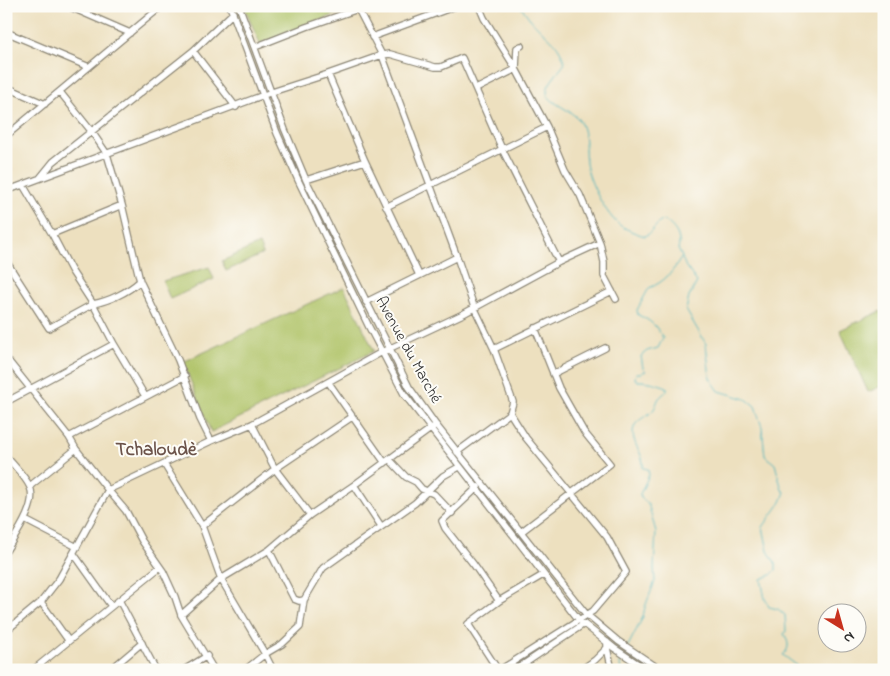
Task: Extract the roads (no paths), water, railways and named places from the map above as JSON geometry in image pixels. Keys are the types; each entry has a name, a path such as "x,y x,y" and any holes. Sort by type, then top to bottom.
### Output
{"street":[{"path":"68,6 130,32"},
{"path":"6,136 162,6"},
{"name":"Avenue du Marché","path":"230,6 277,133 312,212 404,394 457,452 586,614 618,641 661,670"},
{"name":"Avenue du Marché","path":"239,6 285,130 306,180 389,349 433,427 459,467 581,622 609,646 647,670"},
{"path":"372,37 456,6"},
{"path":"479,6 484,18 516,69 547,127 564,170 580,195 600,243 604,262 604,276 616,299"},
{"path":"255,47 358,8 382,55 458,257 474,306 494,349 514,402 510,413 457,452"},
{"path":"40,178 53,162 193,51 233,13"},
{"path":"6,32 89,68"},
{"path":"516,69 517,48 521,46"},
{"path":"193,51 236,107"},
{"path":"6,191 236,107 272,92 382,55 390,54 436,67 441,67 462,58 502,149 559,262"},
{"path":"476,88 516,69"},
{"path":"328,74 365,161 419,275"},
{"path":"6,87 45,104"},
{"path":"60,92 107,154 122,205 140,281 185,376 200,419 211,441"},
{"path":"386,207 547,127"},
{"path":"277,133 285,130"},
{"path":"306,180 365,161"},
{"path":"23,185 145,396"},
{"path":"52,234 122,205"},
{"path":"312,212 320,208"},
{"path":"6,631 41,602 60,579 108,490 211,441 252,424 382,352 463,314 474,306 600,243"},
{"path":"366,302 458,257"},
{"path":"6,261 8,269 49,328 140,281"},
{"path":"494,349 612,291"},
{"path":"521,532 610,464 584,432 553,374 535,328"},
{"path":"6,402 114,344"},
{"path":"553,374 605,348"},
{"path":"6,358 69,437 108,490 126,510 142,541 160,567 175,597 181,615 214,670"},
{"path":"69,437 185,376"},
{"path":"329,383 352,417 387,462 406,477 416,482 422,489 434,494 452,512"},
{"path":"510,413 526,438 607,537 626,572 593,611 586,614 581,622 515,670"},
{"path":"202,526 275,469 352,417"},
{"path":"252,424 275,469 310,515"},
{"path":"181,615 221,579 269,550 310,515 387,462 433,427"},
{"path":"30,486 76,449"},
{"path":"6,456 30,486 33,496 25,520 6,551"},
{"path":"164,464 202,526 221,579 273,670"},
{"path":"245,670 265,654 282,644 300,627 304,600 323,568 415,503 443,476 459,467"},
{"path":"482,484 442,521 445,528 474,565 499,602"},
{"path":"354,485 381,526"},
{"path":"25,520 77,547"},
{"path":"269,550 294,599 304,600"},
{"path":"74,554 111,606"},
{"path":"33,670 160,567"},
{"path":"543,574 468,624 499,670 581,622"},
{"path":"118,600 156,670"},
{"path":"41,602 68,640"},
{"path":"110,670 142,643"},
{"path":"581,670 609,646"},
{"path":"609,646 612,670"},
{"path":"184,670 207,656"}],"waterway":[{"path":"520,6 555,44 562,55 565,63 551,81 547,92 548,96 580,122 584,137 587,170 594,188 609,214 621,226 645,236 664,220 678,236 678,249 682,257 668,276 660,283 649,288 637,310 638,315 653,324 663,338 658,348 647,351 641,356 643,368 646,371 636,373 635,379 667,387 667,390 659,398 655,408 636,423 633,432 643,468 648,469 649,475 640,494 641,498 648,503 656,532 655,581 643,617 628,646"},
{"path":"682,258 697,282 689,297 686,310 706,344 710,378 719,391 746,399 755,406 762,427 765,456 775,464 782,490 785,492 781,502 763,527 768,551 776,564 776,570 771,575 761,579 765,599 769,607 778,609 785,615 786,631 784,634 788,645 783,655 803,670"},
{"path":"621,670 620,664 623,657"}],"district":[{"name":"Tchaloudè","path":"156,450"}]}
